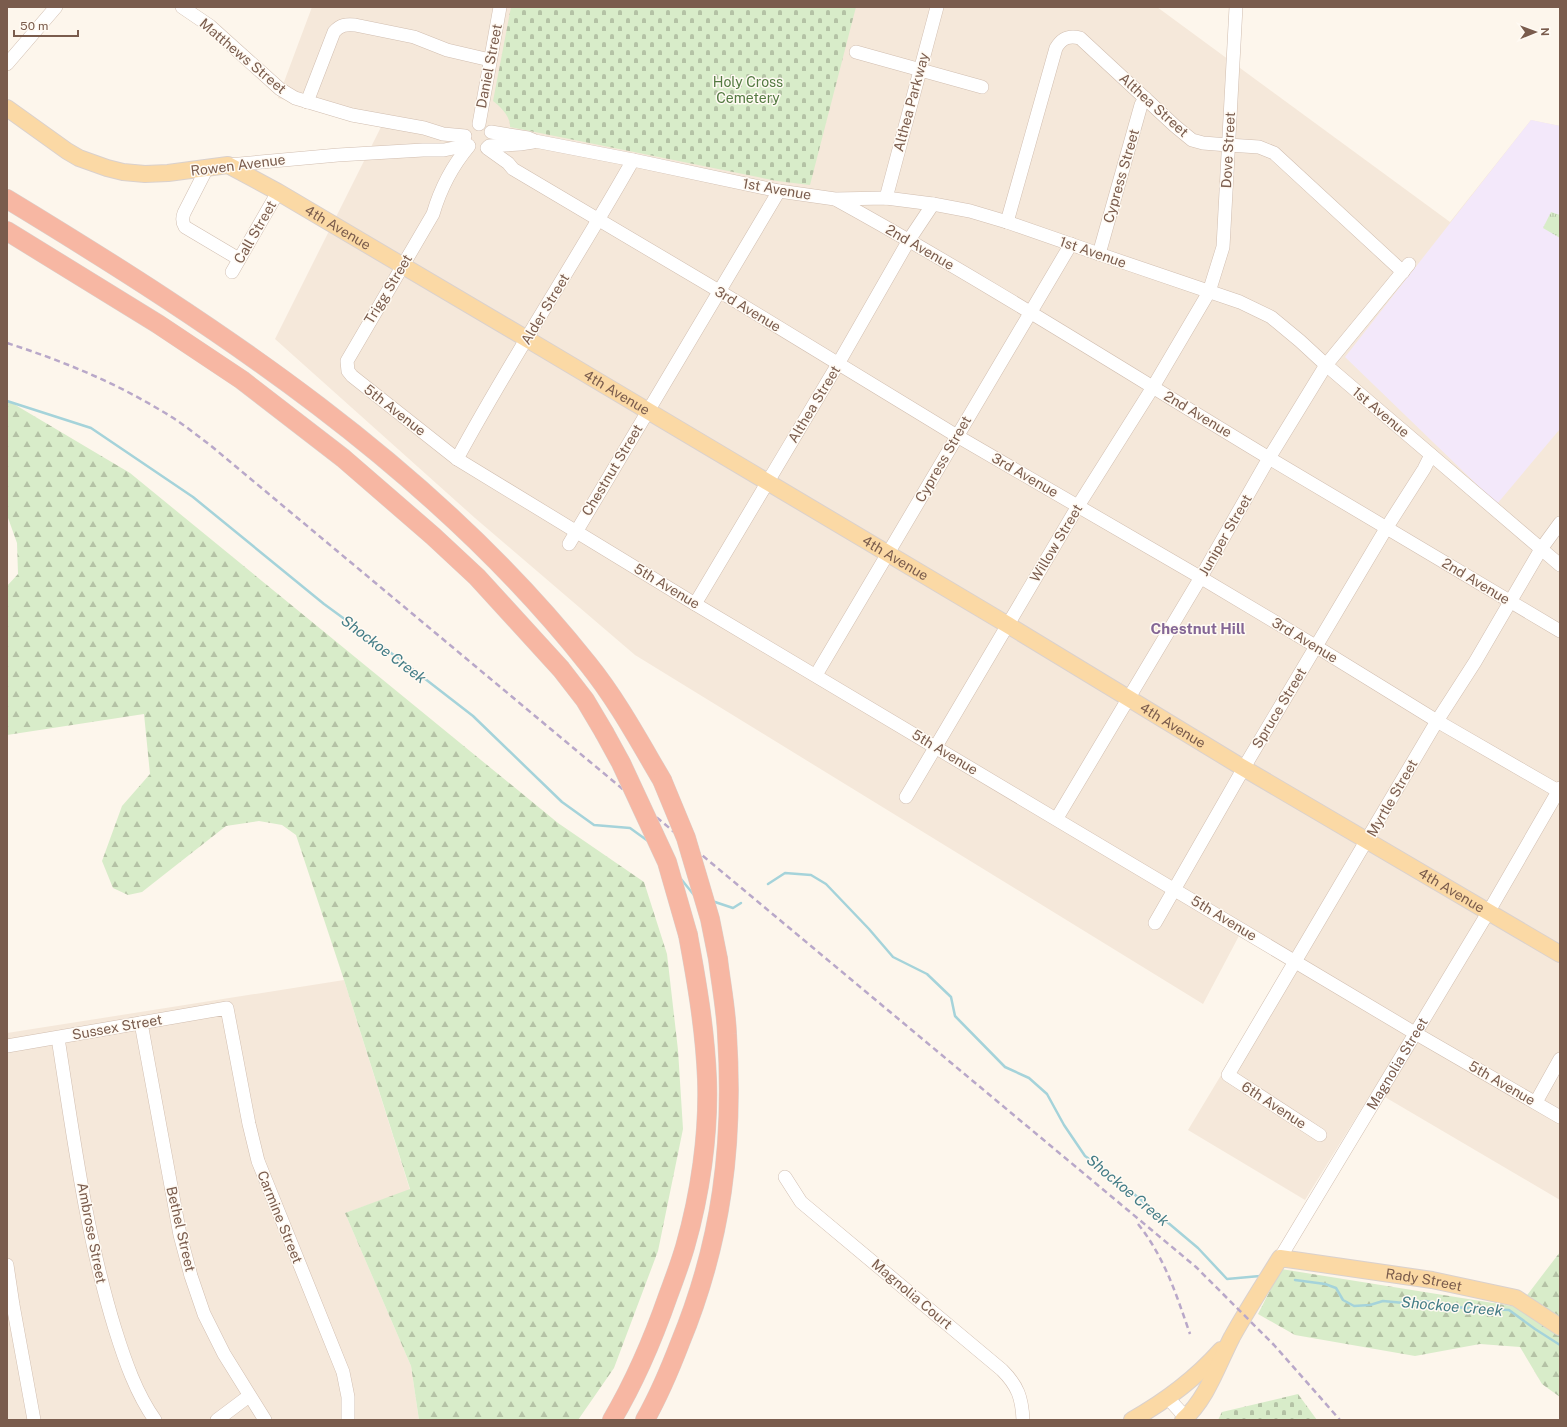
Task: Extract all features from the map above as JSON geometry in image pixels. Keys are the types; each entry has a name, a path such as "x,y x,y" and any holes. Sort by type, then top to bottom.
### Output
{"highway":[{"path":"7,199 126,272 241,348 374,450 463,528 533,600 589,665 622,714 662,780 686,838 710,920 718,959 727,1032 730,1085 728,1148 721,1203 708,1262 693,1313 658,1398 645,1420"},
{"path":"7,231 158,324 242,380 343,458 433,536 477,577 561,669 585,700 621,763 667,862 688,935 701,1004 705,1040 707,1088 701,1167 693,1215 684,1249 654,1337 614,1416"}],"main road":[{"name":"Rowen Avenue","path":"7,108 59,146 86,161 123,172 145,174 168,173 228,165"},
{"name":"4th Avenue","path":"228,165 278,192 527,339 1128,699 1560,954"},
{"name":"Rady Street","path":"1280,1258 1432,1280 1516,1298 1560,1327"},
{"name":"Magnolia Street","path":"1186,1419 1198,1403 1220,1364 1232,1337 1280,1258"},
{"name":"Magnolia Street","path":"1132,1420 1167,1397 1211,1361 1232,1337"}],"street":[{"path":"7,64 56,7"},
{"name":"Matthews Street","path":"182,7 210,26 280,89 295,98 352,115 424,128 474,141"},
{"name":"Daniel Street","path":"474,141 500,7"},
{"name":"Althea Parkway","path":"886,198 937,7"},
{"name":"Dove Street","path":"1209,292 1223,247 1236,7"},
{"path":"307,102 333,36 337,29 345,25 355,25 414,37 447,50 490,60"},
{"name":"Althea Street","path":"1007,222 1056,48 1065,38 1072,36 1080,38 1192,140 1203,143 1259,147 1274,153 1406,268"},
{"path":"856,52 982,87"},
{"name":"Cypress Street","path":"1098,254 1141,105 1145,98"},
{"name":"1st Avenue","path":"474,141 486,126 491,132 528,138 535,141 779,191 835,199 886,198 933,204 970,211 1007,222 1240,302 1271,317 1560,565"},
{"name":"1st Avenue","path":"474,141 520,144 535,141"},
{"name":"Rowen Avenue","path":"228,165 316,157 444,150 474,141"},
{"name":"3rd Avenue","path":"474,141 500,165 508,169 513,169 719,291 957,436 1201,577 1437,721 1560,790"},
{"name":"Trigg Street","path":"347,366 348,361 367,326 402,266 433,214 440,208 463,167 474,141"},
{"name":"Alder Street","path":"457,459 491,398 599,220 633,160"},
{"path":"207,168 184,213 182,220 185,227 239,259"},
{"name":"Chestnut Street","path":"569,544 779,191"},
{"name":"Call Street","path":"232,272 278,192"},
{"name":"2nd Avenue","path":"835,199 909,240 1269,458 1560,631"},
{"name":"Althea Street","path":"695,604 838,364 909,240 933,204"},
{"name":"Cypress Street","path":"816,675 1071,244"},
{"name":"Juniper Street","path":"1057,818 1201,577 1269,458 1326,365 1406,268"},
{"name":"Willow Street","path":"906,797 1078,506 1153,387 1209,292"},
{"name":"5th Avenue","path":"347,366 352,376 457,459 695,604 1057,818 1415,1033 1560,1117"},
{"name":"Spruce Street","path":"1155,923 1244,768 1431,455"},
{"name":"Myrtle Street","path":"1228,1075 1437,721 1475,662 1541,549 1560,524"},
{"name":"Magnolia Street","path":"1280,1258 1560,790"},
{"name":"Sussex Street","path":"7,1046 227,1008"},
{"name":"Carmine Street","path":"227,1008 249,1124 258,1161 343,1372 348,1397 348,1420"},
{"name":"Bethel Street","path":"141,1023 180,1235 191,1276 204,1314 224,1354 265,1420"},
{"name":"Ambrose Street","path":"58,1038 95,1254 108,1306 128,1367 147,1408 155,1420"},
{"path":"1536,1102 1560,1060"},
{"name":"6th Avenue","path":"1228,1075 1320,1135"},
{"name":"Magnolia Court","path":"785,1177 801,1202 1012,1380 1018,1392 1022,1406 1023,1420"},
{"path":"7,1269 34,1420"},
{"path":"217,1420 249,1396"},
{"path":"1167,1397 1186,1419"}],"shaded area":[{"path":"312,7 1157,7 1450,222 1531,120 1560,126 1560,1200 1373,1090 1305,1200 1188,1130 1288,964 1240,934 1203,1004 635,655 475,518 275,339 381,127 278,98"},
{"path":"1531,120 1560,126 1560,429 1497,504 1345,357"},
{"path":"344,980 410,1190 345,1213 411,1366 419,1420 7,1420 7,1033"}],"green space":[{"name":"Holy Cross Cemetery","path":"511,7 856,7 810,185 777,181 510,127 509,119 502,109 493,101"},
{"path":"1551,212 1560,215 1560,238 1543,228"},
{"path":"7,400 130,473 558,823 644,882 667,954 678,1050 683,1129 658,1251 614,1368 578,1420 419,1420 411,1366 345,1213 410,1189 344,980 296,835 282,825 259,821 226,826 142,892 128,895 113,888 102,861 122,806 150,774 144,714 7,735 7,586 18,574 17,543 7,515"},
{"path":"1560,1252 1560,1397 1542,1384 1520,1347 1480,1344 1415,1356 1295,1335 1258,1314 1281,1269 1518,1307"},
{"path":"1298,1394 1317,1420 1218,1420 1222,1412"}],"waterway":[{"name":"Shockoe Creek","path":"7,401 91,428 193,497 324,604 402,661 473,716 562,802 594,825 630,828 648,841"},
{"name":"Shockoe Creek","path":"768,884 785,873 811,875 826,884 869,929 893,957 927,974 951,997 955,1016 1005,1067 1029,1078 1047,1094 1064,1125 1085,1156 1109,1173 1198,1248 1227,1279 1260,1276"},
{"name":"Shockoe Creek","path":"681,879 694,895"},
{"name":"Shockoe Creek","path":"712,901 733,908 741,903"},
{"name":"Shockoe Creek","path":"1295,1280 1325,1284 1336,1288 1343,1300 1354,1306 1370,1305 1383,1301 1404,1303 1426,1301 1452,1307 1509,1310 1560,1345"}],"railway":[{"path":"7,343 66,364 142,399 173,418 210,445 1196,1267 1274,1345 1340,1420"},
{"path":"1138,1224 1163,1263 1175,1291 1190,1334"}],"district":[{"name":"Chestnut Hill","path":"1198,628"}]}
